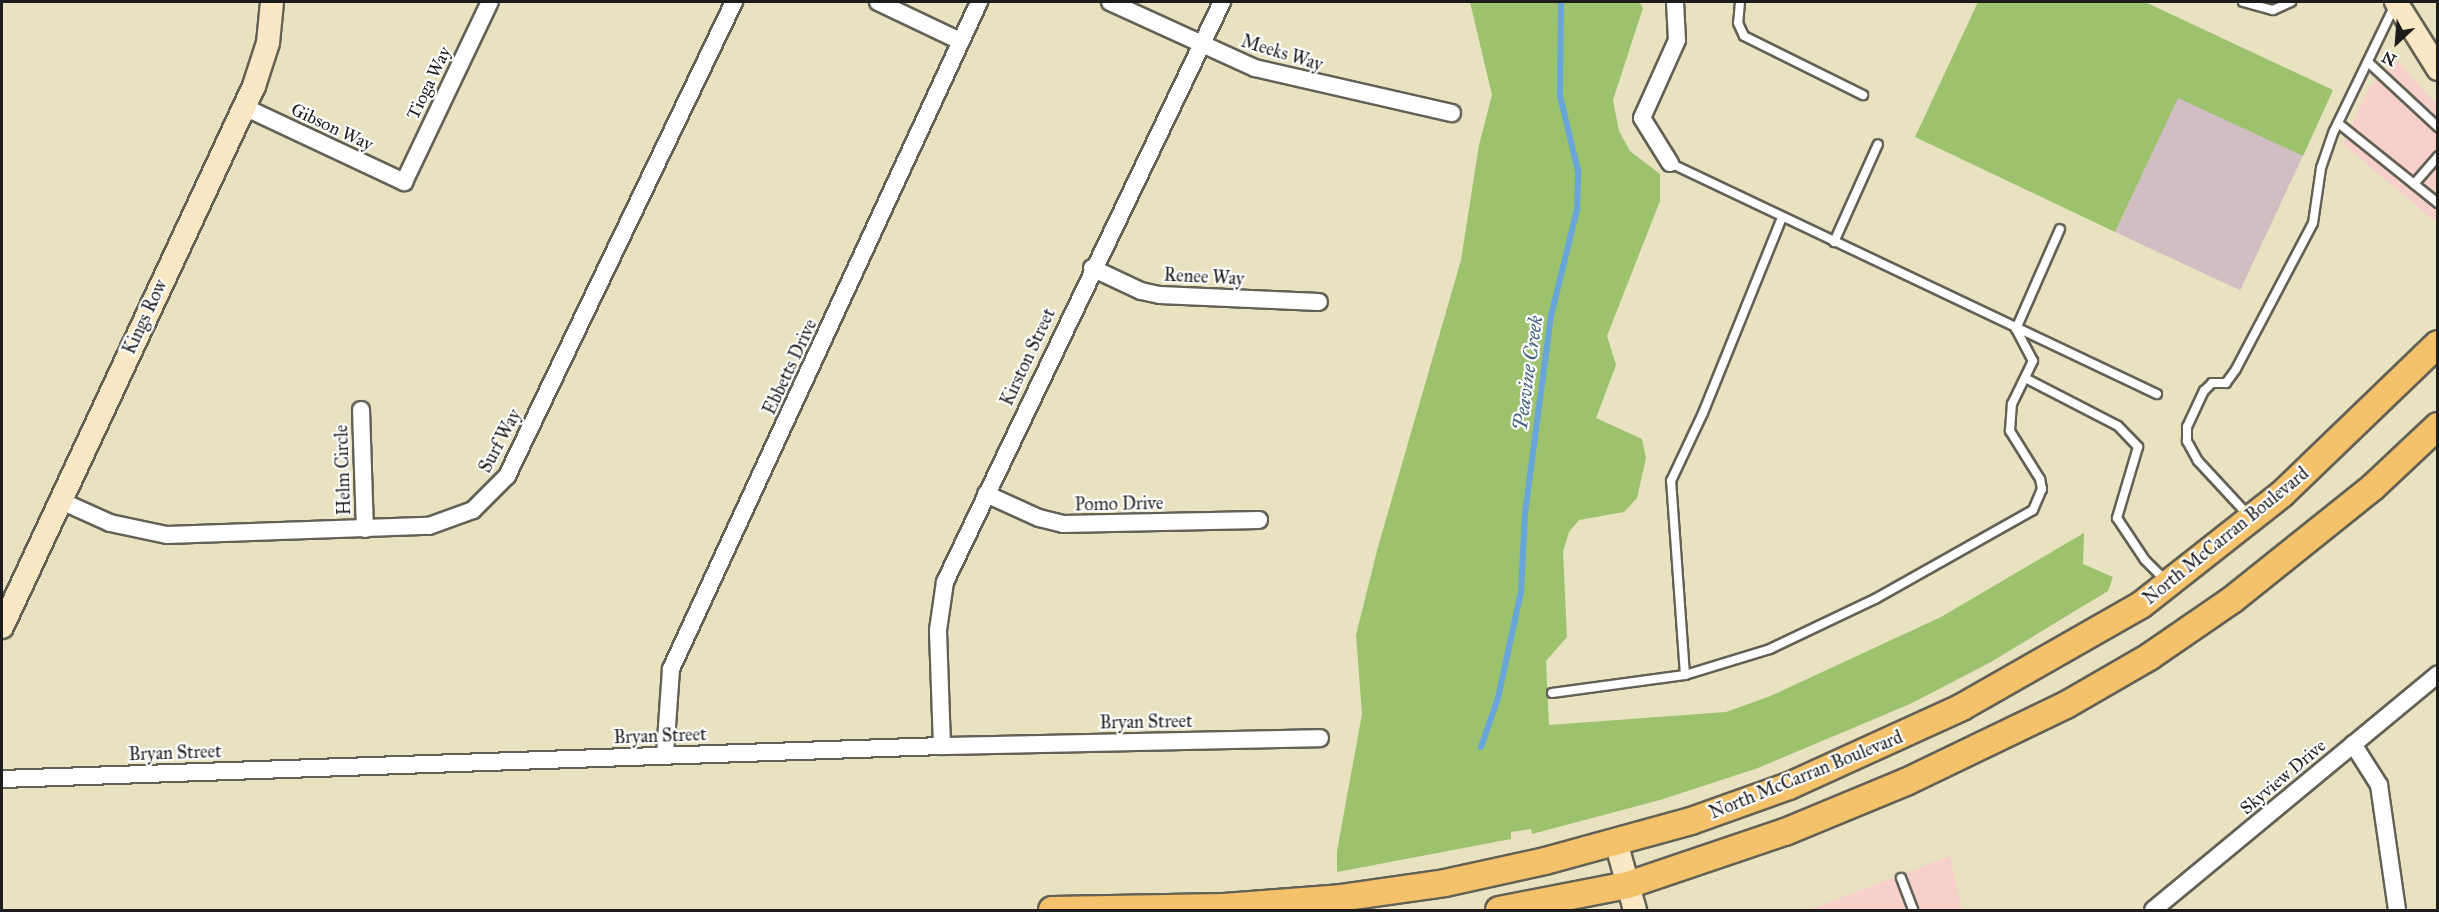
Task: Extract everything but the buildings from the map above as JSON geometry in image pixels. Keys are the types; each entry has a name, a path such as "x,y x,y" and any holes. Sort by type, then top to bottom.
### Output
{"main road":[{"name":"Kings Row","path":"2,627 263,64 272,2"},
{"path":"2396,2 2430,43 2438,69"},
{"name":"North McCarran Boulevard","path":"1052,910 1224,907 1340,898 1444,883 1616,842 1691,821 1875,750 2056,656 2141,605 2283,494 2438,344"},
{"path":"1499,910 1628,885 1785,832 1906,782 2066,705 2149,657 2232,600 2373,487 2438,426"},
{"path":"1616,842 1635,910"}],"street":[{"name":"Tioga Way","path":"404,182 490,2"},
{"name":"Surf Way","path":"59,500 110,523 167,535 429,526 450,521 473,510 507,476 734,2"},
{"path":"878,2 960,41"},
{"name":"Ebbetts Drive","path":"665,755 671,669 979,2"},
{"name":"Meeks Way","path":"1110,2 1255,68 1452,112"},
{"name":"Kirston Street","path":"942,746 939,608 945,582 1092,268 1222,2"},
{"path":"1670,164 1642,118 1677,40 1675,2"},
{"name":"Gibson Way","path":"244,107 404,182"},
{"name":"Renee Way","path":"1092,268 1141,291 1160,295 1319,302"},
{"name":"Helm Circle","path":"361,410 365,529"},
{"name":"Pomo Drive","path":"986,494 1039,518 1063,524 1259,520"},
{"name":"Skyview Drive","path":"2155,910 2438,674"},
{"name":"Bryan Street","path":"2,779 942,746 1320,738"},
{"path":"2353,744 2379,785 2397,910"}],"lane":[{"path":"1740,2 1738,23 1744,36 1863,95"},
{"path":"2243,2 2273,10 2291,2"},
{"path":"2251,518 2198,461 2187,441 2187,427 2204,391 2212,383 2226,383 2236,369 2313,223 2321,168 2338,123 2396,2"},
{"path":"2368,62 2438,127"},
{"path":"2338,123 2438,203"},
{"path":"1834,242 1878,144"},
{"path":"2414,184 2438,156"},
{"path":"1670,164 2157,394"},
{"path":"1685,675 1671,481 1703,413 1782,217"},
{"path":"2016,328 2061,229"},
{"path":"1552,693 1685,675 1770,649 1875,599 2024,518 2033,510 2042,489 2010,431 2012,404 2027,380 2033,361 2016,328"},
{"path":"2027,380 2118,426 2138,447 2117,518 2145,560 2168,583"},
{"path":"1901,878 1913,910"}],"shaded area":[{"path":"2398,61 2437,105 2437,214 2433,220 2343,144 2369,87"},
{"path":"2178,97 2303,155 2240,290 2115,232"},
{"path":"1950,856 1962,910 1809,910"}],"green space":[{"path":"1470,2 1639,2 1643,8 1613,100 1619,131 1630,151 1660,174 1660,201 1607,336 1616,365 1596,418 1642,439 1646,458 1637,498 1624,512 1579,520 1569,532 1563,552 1567,637 1546,661 1549,725 1726,712 1768,697 1941,617 2084,533 2083,564 2113,577 2108,591 1991,662 1910,704 1758,768 1660,800 1532,834 1531,829 1511,832 1511,839 1337,872 1337,851 1362,714 1356,635 1378,547 1461,260 1479,145 1492,95"},
{"path":"1978,2 2145,2 2333,90 2303,156 2178,98 2115,232 1915,137"}],"waterway":[{"name":"Peavine Creek","path":"1481,747 1498,698 1521,592 1525,513 1551,316 1577,209 1578,171 1560,96 1561,2"}]}
